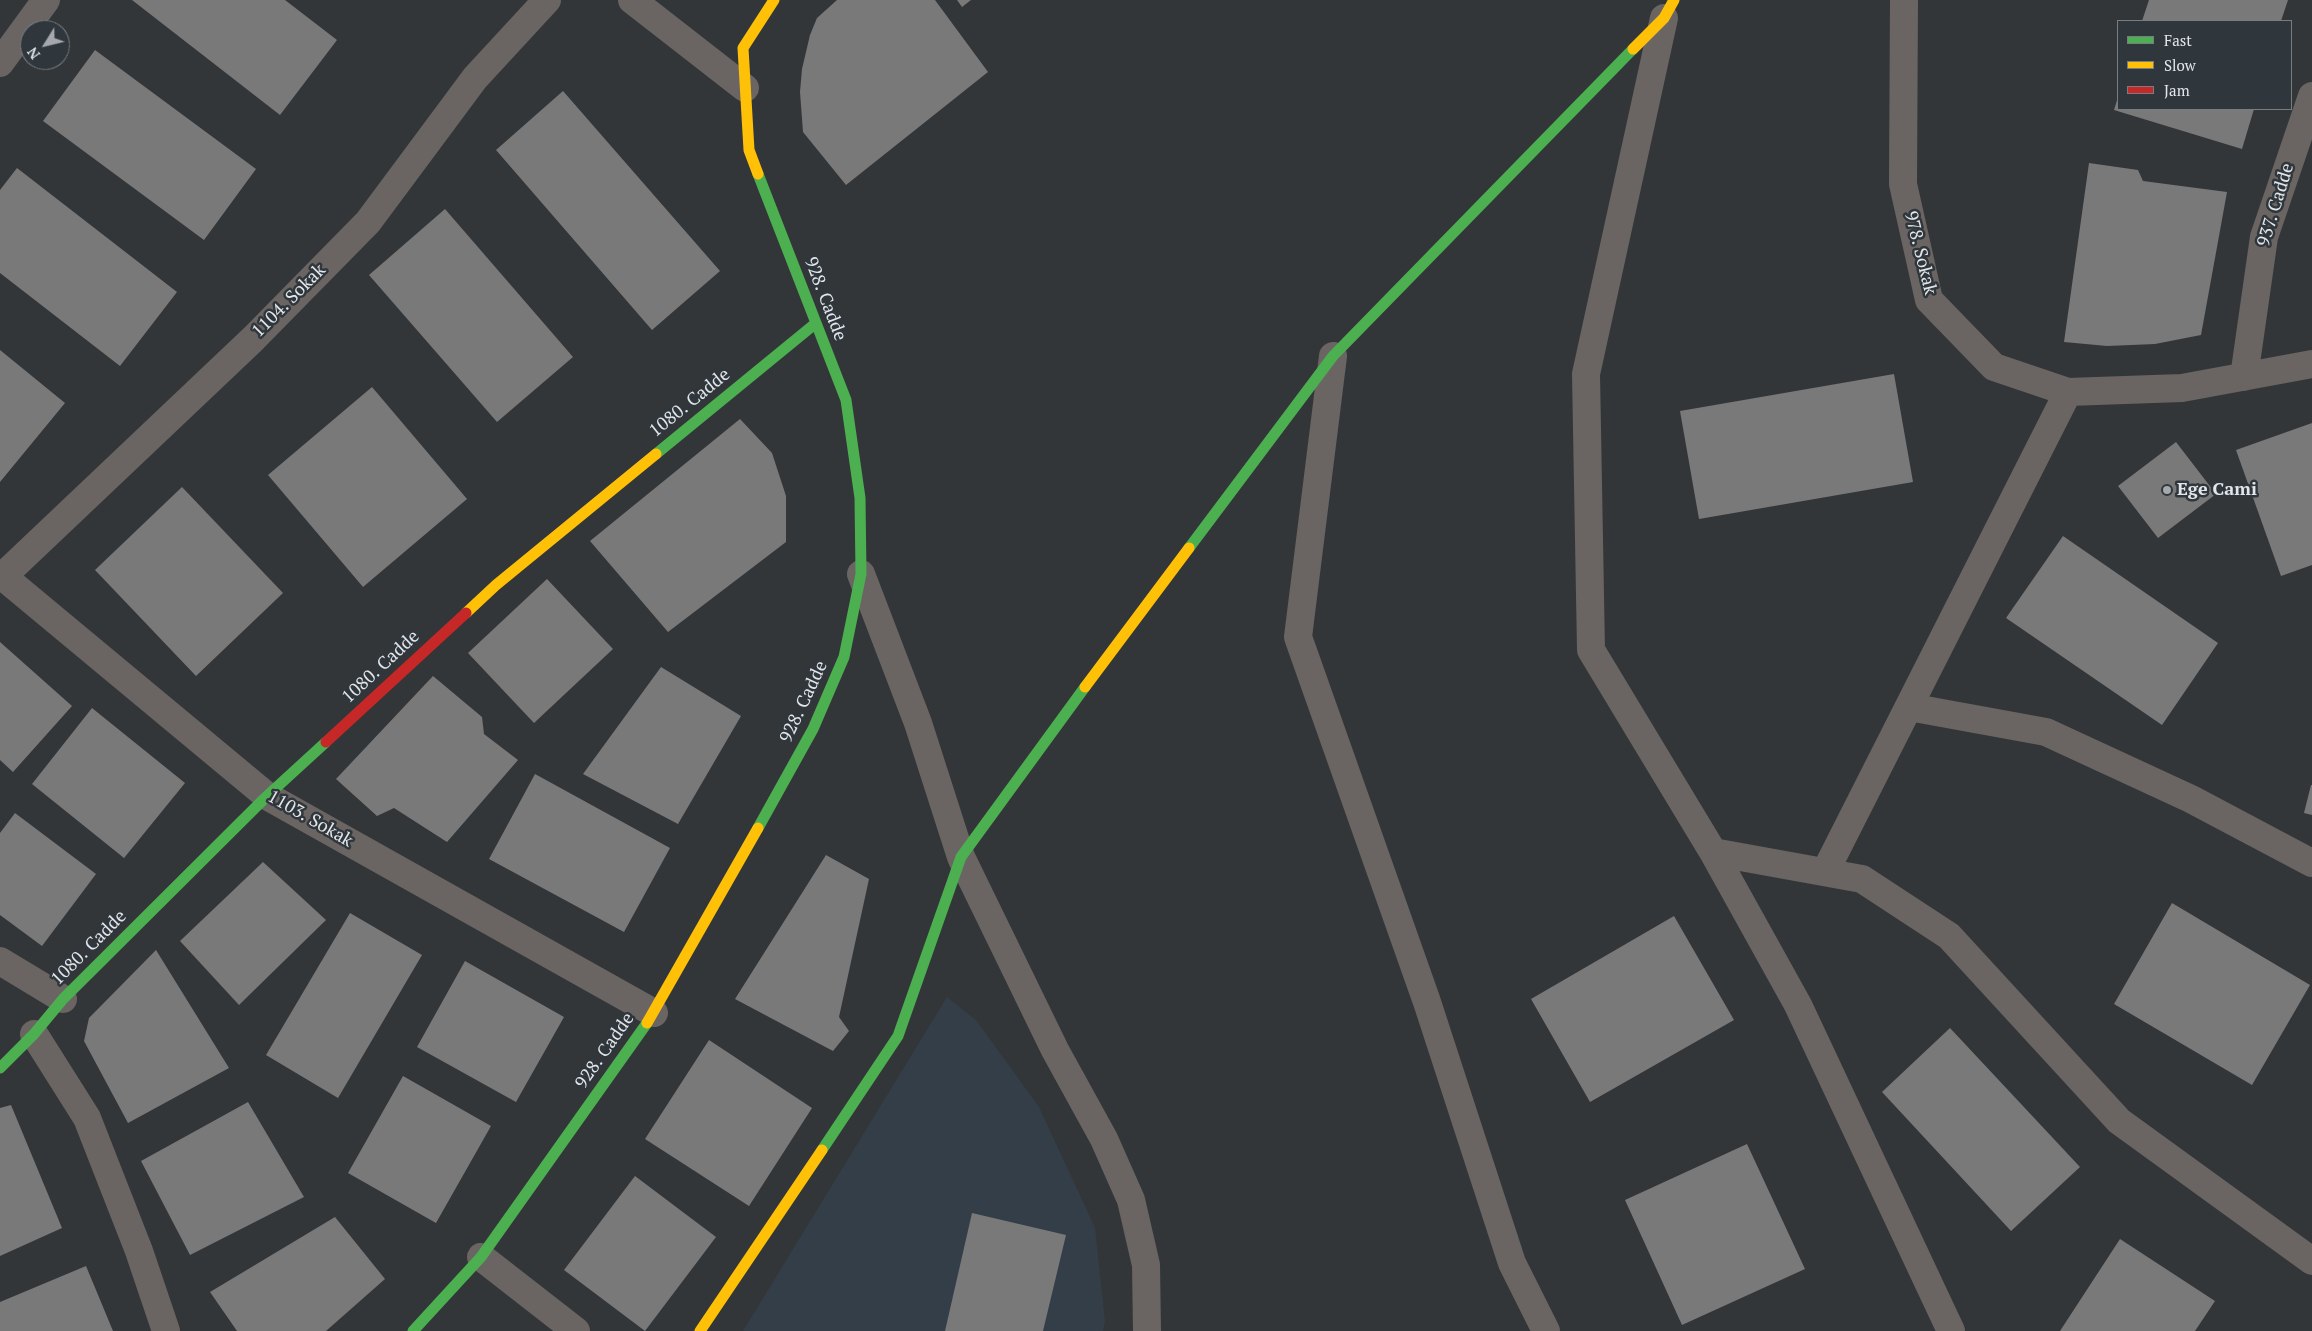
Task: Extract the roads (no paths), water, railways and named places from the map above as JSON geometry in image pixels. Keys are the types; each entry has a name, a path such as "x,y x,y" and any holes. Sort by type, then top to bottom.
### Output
{"street":[{"path":"0,62 46,0"},
{"name":"1104. Sokak","path":"1,575 253,339 368,222 475,78 547,0"},
{"path":"632,0 745,88"},
{"name":"928. Cadde","path":"413,1331 481,1257 654,1013 813,729 844,657 861,574 860,498 846,400 749,150 743,48 774,0"},
{"name":"978. Sokak","path":"1904,0 1903,184 1929,300 1994,367 2068,392 2182,388 2312,364"},
{"path":"700,1331 898,1036 961,857 1100,666 1333,356 1669,9"},
{"path":"1669,9 1586,374 1590,650 1712,852 1798,1005 1951,1331"},
{"name":"937. Cadde","path":"2244,377 2264,237 2312,96"},
{"name":"1080. Cadde","path":"0,1068 34,1034 62,999 267,796 496,585 816,323"},
{"path":"1333,356 1298,637 1427,1002 1512,1263 1546,1331"},
{"path":"1825,872 2068,392"},
{"path":"861,574 918,723 961,857 1055,1050 1104,1139 1131,1200 1146,1265 1147,1331"},
{"name":"1103. Sokak","path":"1,575 267,796 654,1013"},
{"path":"1909,707 2046,732 2191,799 2312,863"},
{"path":"1712,852 1862,879 1949,936 2119,1121 2312,1261"},
{"path":"0,961 62,999"},
{"path":"34,1034 87,1118 139,1251 166,1331"},
{"path":"481,1257 576,1331"}],"place":[{"name":"Ege Cami","path":"2167,490"}]}
